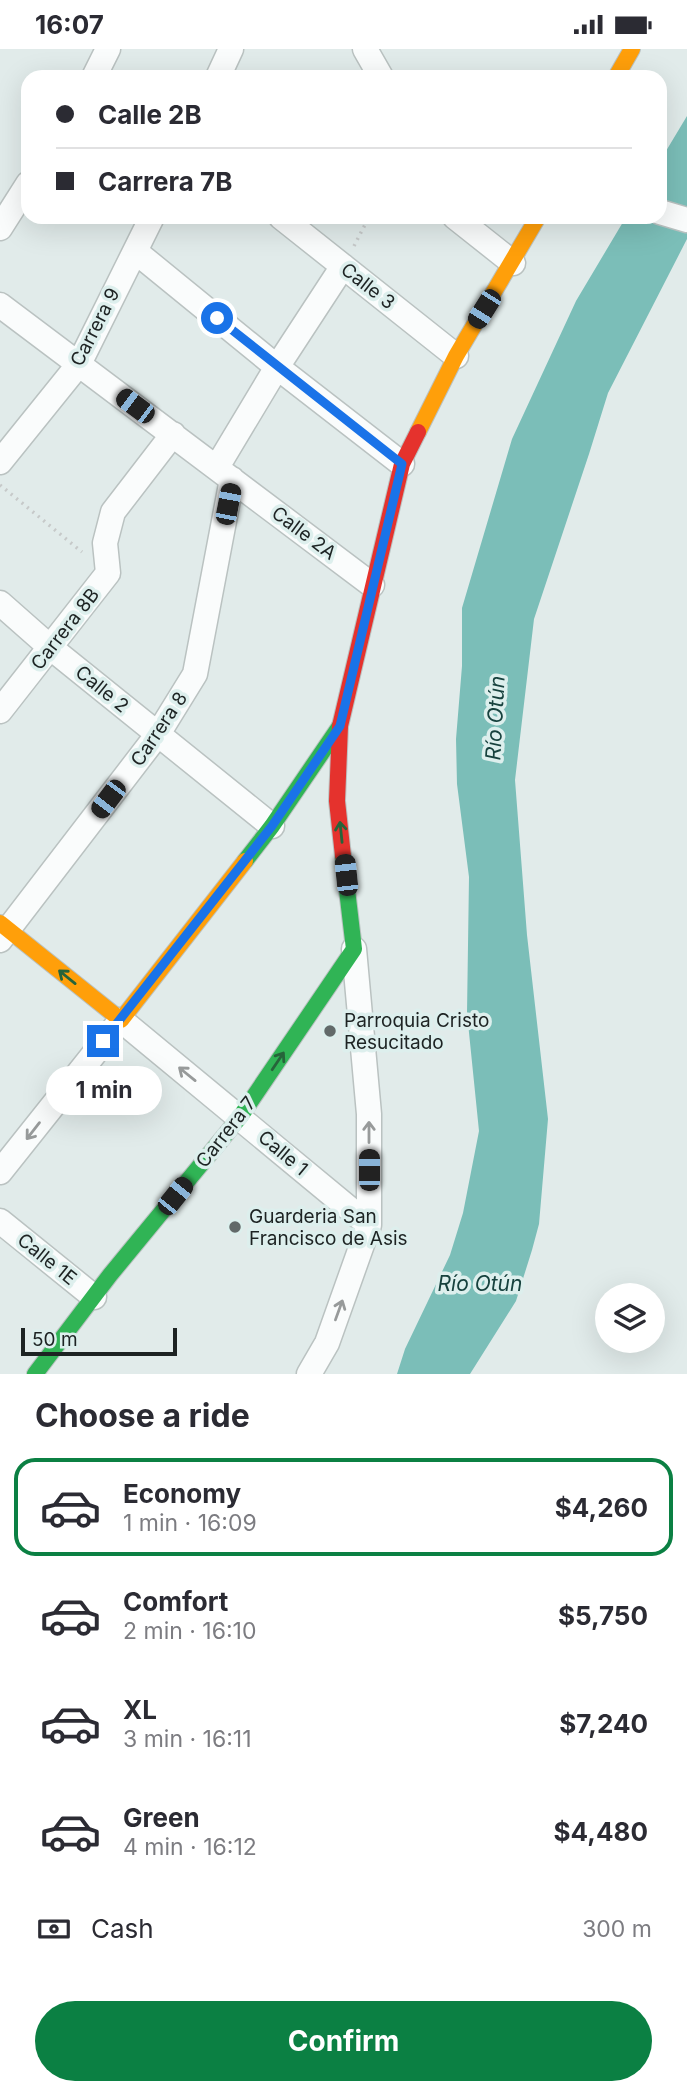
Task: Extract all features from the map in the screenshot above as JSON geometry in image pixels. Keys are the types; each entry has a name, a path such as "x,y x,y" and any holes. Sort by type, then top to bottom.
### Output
{"main road":[{"path":"620,70 632,49"},
{"path":"354,949 337,801 340,726 402,464 456,356 534,224"},
{"path":"121,1020 272,826 340,726"},
{"name":"Calle 1","path":"3,930 121,1020"},
{"name":"Carrera 7","path":"35,1374 119,1265 240,1117 354,949"}],"street":[{"path":"98,70 108,49"},
{"path":"221,70 231,49"},
{"path":"365,49 377,70"},
{"path":"0,228 21,195"},
{"path":"667,214 687,220"},
{"name":"Carrera 9","path":"0,463 79,364 149,224"},
{"name":"Calle 3","path":"290,224 456,356"},
{"path":"464,224 513,263"},
{"path":"136,252 402,464"},
{"path":"224,473 277,367 343,267"},
{"name":"Calle 2A","path":"0,305 372,585"},
{"name":"Carrera 8B","path":"0,711 108,573 105,543 113,512 173,434"},
{"name":"Carrera 8","path":"3,930 158,734 195,674 224,473"},
{"name":"Calle 2","path":"0,603 51,648 272,826"},
{"path":"309,1374 327,1343 369,1225 369,1114 354,949"},
{"path":"0,1172 121,1020"},
{"name":"Calle 1","path":"121,1020 369,1225"},
{"name":"Calle 1E","path":"0,1221 94,1297"}],"path":[{"path":"343,267 365,224"},
{"path":"0,485 108,573"}],"water":[{"name":"Río Otún","path":"687,116 687,239 608,393 534,619 515,780 527,935 548,1119 539,1224 516,1301 470,1374 397,1374 405,1349 450,1255 463,1213 479,1131 467,1013 469,877 457,784 456,739 462,666 462,608 512,439 576,301 622,224 667,224 667,149"}],"traffic: fast":[{"path":"245,861 340,726"},
{"path":"35,1374 110,1275 240,1117 354,949 343,856"}],"traffic: slow":[{"path":"620,70 632,49"},
{"path":"418,432 456,356 534,224"},
{"path":"0,923 121,1020 245,861"}],"traffic: jam":[{"path":"343,856 337,801 340,726 402,464 418,432"}],"place":[{"name":"Parroquia Cristo Resucitado","path":"330,1031"},
{"name":"Guarderia San Francisco de Asis","path":"235,1227"}],"route":[{"path":"103,1041 272,826 340,726 402,464 217,318"}]}
